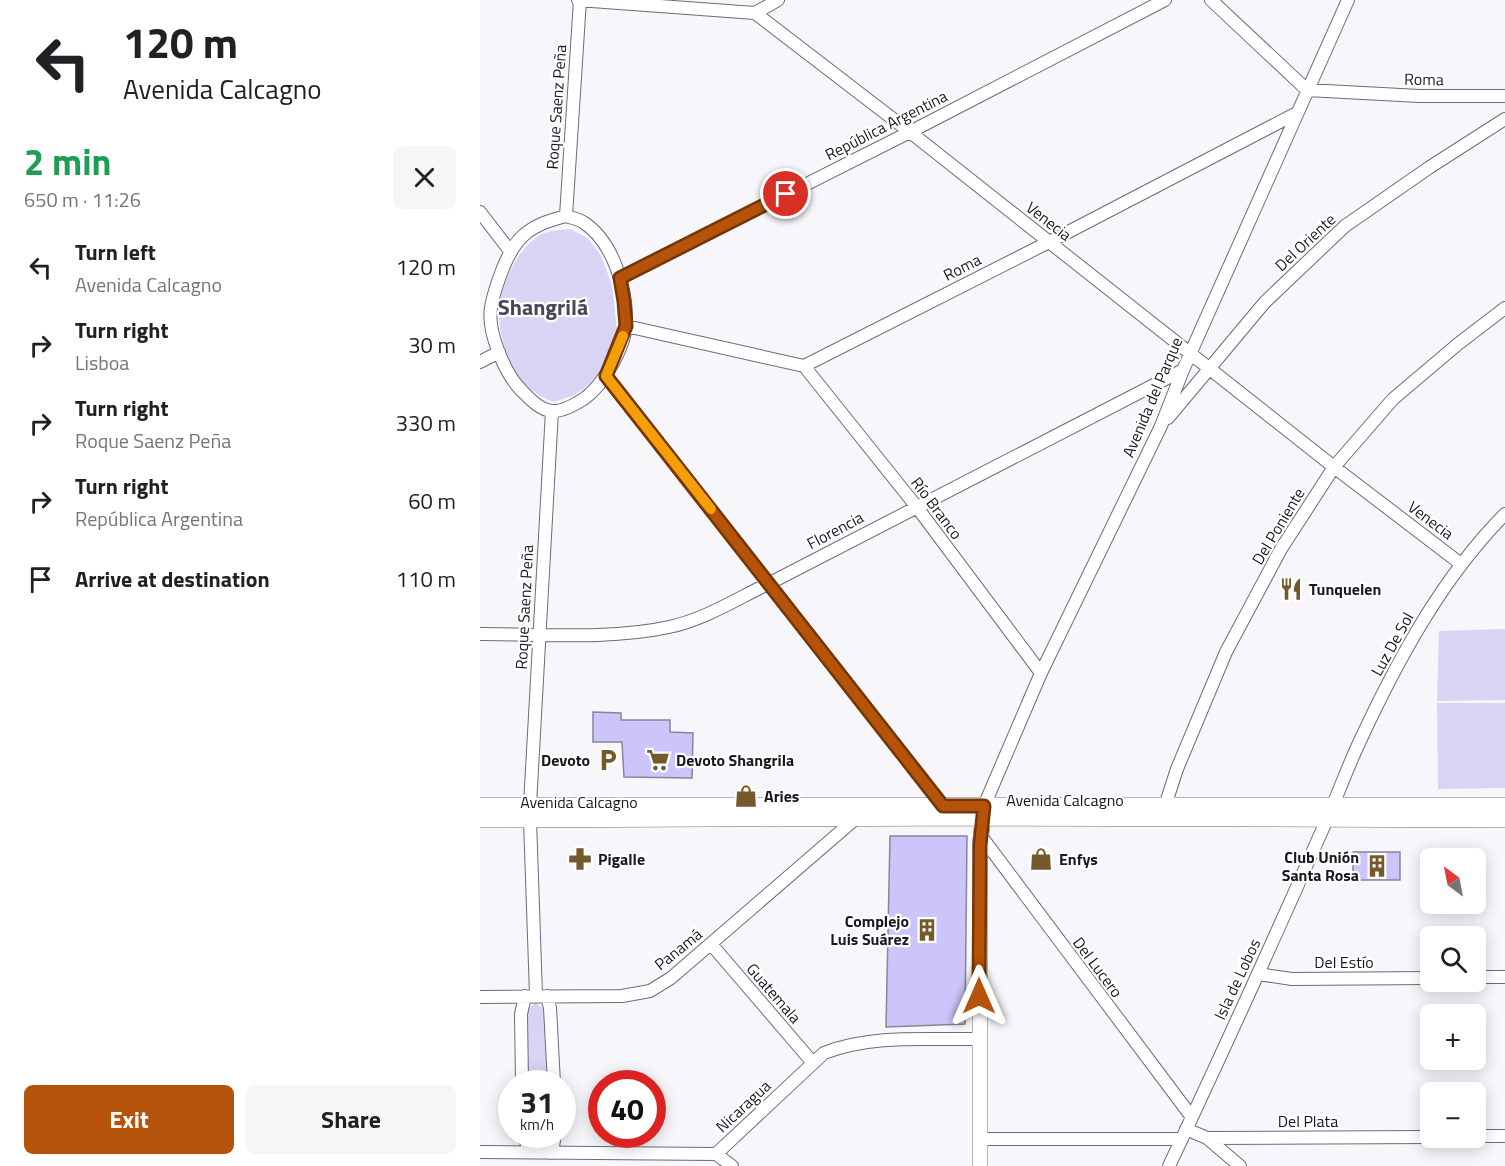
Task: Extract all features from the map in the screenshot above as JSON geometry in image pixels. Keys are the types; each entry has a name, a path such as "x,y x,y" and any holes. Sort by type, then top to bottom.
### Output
{"street":[{"path":"579,0 754,13 778,0"},
{"name":"Roque Saenz Peña","path":"566,216 579,0"},
{"name":"República Argentina","path":"620,278 1165,0"},
{"path":"1211,0 1307,90"},
{"name":"Avenida del Parque","path":"980,1166 979,1040 983,812 1041,673 1161,426 1190,353 1348,0"},
{"name":"Venecia","path":"754,13 910,132 1334,467 1461,564"},
{"name":"Roma","path":"1307,90 1419,96 1505,96"},
{"name":"Roma","path":"804,366 1297,113"},
{"name":"Del Oriente","path":"1161,426 1265,302 1345,226 1430,167 1505,120"},
{"path":"480,212 510,251"},
{"path":"566,216 582,222 596,234 608,250 620,278 626,326 606,376 596,390 578,404 552,411 540,407 519,388 506,369 485,310 510,251 523,235 542,223 566,216"},
{"name":"Del Poniente","path":"1163,812 1177,769 1226,652 1281,549 1334,467 1394,399 1458,344 1505,308"},
{"path":"626,326 804,366"},
{"path":"480,362 499,352"},
{"name":"Río Branco","path":"804,366 916,506 1041,673"},
{"name":"Florencia","path":"480,634 623,633 670,627 770,583 1183,370"},
{"path":"606,376 943,806"},
{"name":"Roque Saenz Peña","path":"522,1070 521,1014 536,996 530,812 552,411"},
{"name":"Luz De Sol","path":"1330,813 1358,745 1398,663 1461,564 1505,514"},
{"name":"Avenida Calcagno","path":"480,805 530,812 854,820 983,812 1330,813 1505,819"},
{"name":"Avenida Calcagno","path":"1330,813 1505,805"},
{"name":"Avenida Calcagno","path":"480,820 530,812 943,806 983,812"},
{"name":"Isla de Lobos","path":"1169,1166 1330,813"},
{"name":"Panamá","path":"480,997 622,996 650,991 671,978 854,820"},
{"name":"Del Lucero","path":"981,836 1191,1116"},
{"name":"Guatemala","path":"711,944 813,1063"},
{"name":"Del Estío","path":"1258,974 1292,979 1420,978"},
{"path":"1486,977 1505,977"},
{"name":"Roque Saenz Peña","path":"536,996 550,1008 553,1070"},
{"name":"Nicaragua","path":"480,1152 716,1154 824,1053 860,1042 979,1040"},
{"name":"Del Plata","path":"980,1139 1184,1134 1207,1138 1420,1137"},
{"path":"1486,1137 1505,1136"},
{"path":"1207,1138 1240,1166"},
{"path":"536,1148 541,1153 542,1166"},
{"path":"541,1153 545,1148"},
{"path":"716,1154 732,1166"}],"shaded area":[{"path":"570,229 588,238 601,256 612,285 617,331 602,370 587,386 572,396 553,402 529,388 513,368 502,336 499,320 500,302 507,278 520,254 528,245 547,232"},
{"path":"1505,629 1505,700 1437,701 1439,631"},
{"path":"1437,703 1505,703 1505,788 1438,789"},
{"path":"535,1003 544,1009 547,1070 527,1070 527,1010"}],"building":[{"name":"Devoto Shangrila","path":"593,712 621,713 621,720 670,720 670,732 693,733 692,778 624,777 622,742 593,742"},
{"name":"Complejo Luis Suárez","path":"890,836 967,836 965,1024 886,1027"},
{"name":"Club Unión Santa Rosa","path":"1353,852 1400,852 1400,880 1353,880"}],"slow traffic":[{"path":"623,336 606,376 711,509"}],"place":[{"name":"Tunquelen","path":"1291,589"},
{"name":"Devoto","path":"608,760"},
{"name":"Devoto Shangrila","path":"658,760"},
{"name":"Aries","path":"746,796"},
{"name":"Pigalle","path":"580,859"},
{"name":"Enfys","path":"1041,859"},
{"name":"Club Unión Santa Rosa","path":"1377,866"},
{"name":"Complejo Luis Suárez","path":"927,930"}],"district":[{"name":"Shangrilá","path":"543,307"}],"route":[{"path":"786,194 620,278 626,326 606,376 943,806 984,806 980,845 979,996"}]}
